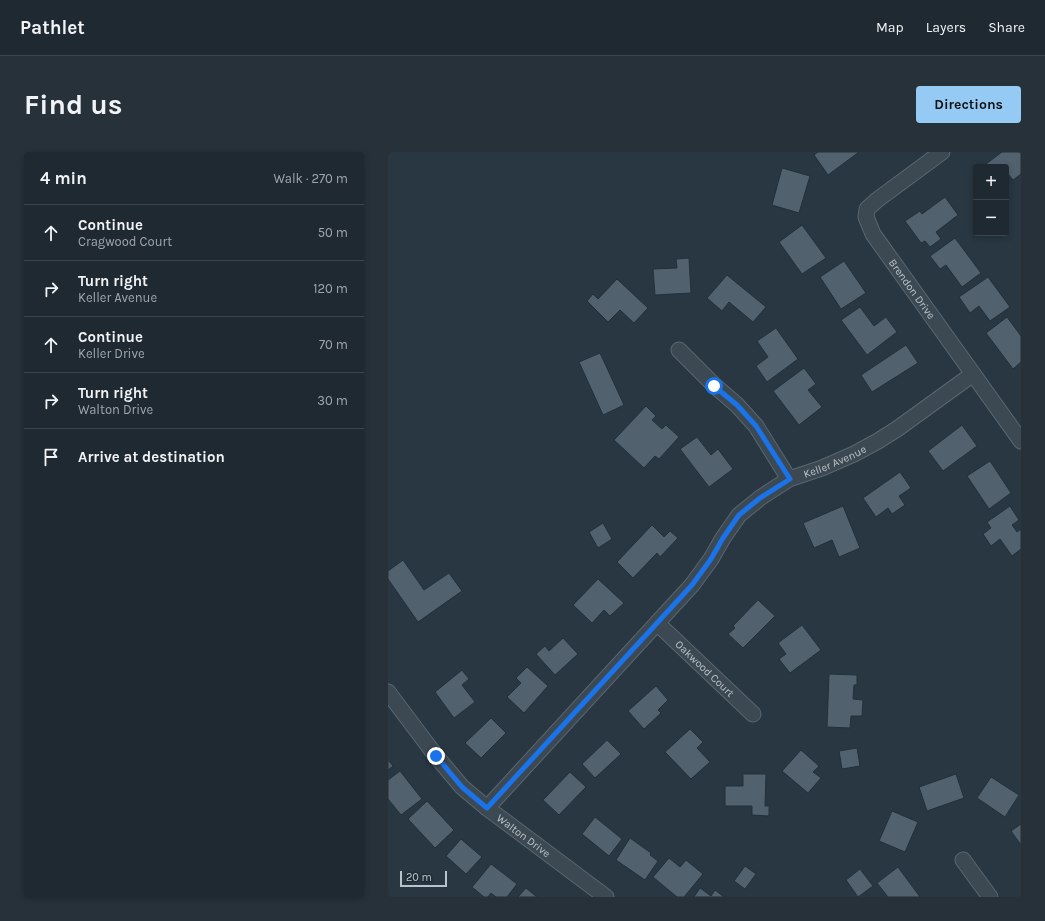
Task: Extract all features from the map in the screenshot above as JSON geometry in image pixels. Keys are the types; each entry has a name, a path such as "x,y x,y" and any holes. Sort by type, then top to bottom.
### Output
{"street":[{"name":"Brendon Drive","path":"942,152 877,200 867,209 866,217 873,234 1021,442"},
{"path":"678,350 714,386 737,405 756,426 790,479"},
{"name":"Keller Avenue","path":"487,808 692,585 711,559 739,515 760,498 790,479 822,468 854,454 878,441 973,374"},
{"name":"Oakwood Court","path":"657,623 753,714"},
{"name":"Walton Drive","path":"388,692 436,756 462,787 487,808 606,897"},
{"path":"963,860 990,897"}],"building":[{"path":"818,152 859,152 828,175 814,155"},
{"path":"1002,152 1021,152 1021,174 1013,180 1009,175 1009,164 986,164"},
{"path":"782,168 810,176 799,213 772,205"},
{"path":"945,197 958,215 936,232 941,239 930,247 925,241 921,243 905,221 920,211 922,214"},
{"path":"802,225 826,258 802,274 779,242"},
{"path":"955,238 981,273 962,287 946,265 940,269 930,256"},
{"path":"689,258 691,293 655,295 653,269 677,268 676,259"},
{"path":"844,261 866,293 841,309 820,277"},
{"path":"727,275 766,307 753,322 729,302 722,311 707,298"},
{"path":"988,277 1010,307 990,321 979,306 970,313 959,297"},
{"path":"617,279 648,308 634,323 620,310 608,322 587,301 593,294 598,299"},
{"path":"860,307 874,326 886,317 897,332 867,355 841,320"},
{"path":"1007,317 1021,336 1021,362 1013,369 986,333"},
{"path":"776,328 798,359 767,382 756,366 768,357 757,341"},
{"path":"906,345 918,363 872,392 861,375"},
{"path":"600,353 624,405 603,415 579,362"},
{"path":"804,368 816,384 808,390 822,407 799,425 773,391"},
{"path":"646,406 656,416 652,420 662,429 666,425 679,437 659,459 655,456 644,468 614,440"},
{"path":"962,425 977,446 943,471 928,451"},
{"path":"697,437 711,455 718,449 733,469 709,487 680,449"},
{"path":"990,461 1011,493 989,509 967,476"},
{"path":"900,472 911,488 899,496 905,505 892,514 888,508 876,517 863,498"},
{"path":"843,506 860,548 839,557 832,540 814,548 803,523"},
{"path":"1010,506 1019,520 1012,525 1017,532 1021,529 1021,549 1012,556 1000,539 991,546 983,534 991,528 987,522"},
{"path":"603,523 612,539 598,548 589,532"},
{"path":"652,525 664,537 670,531 678,538 660,557 657,553 633,578 617,562"},
{"path":"403,560 424,590 449,573 462,591 418,622 388,579 388,571"},
{"path":"598,579 624,603 610,616 604,610 592,623 573,605"},
{"path":"758,600 775,616 743,648 728,634 735,628 733,626"},
{"path":"802,625 821,650 790,673 779,659 786,654 778,643"},
{"path":"563,638 578,654 555,675 536,654 545,646 549,651"},
{"path":"527,667 548,686 524,713 507,697 521,683 516,678"},
{"path":"462,670 469,679 462,685 475,702 454,718 435,692"},
{"path":"829,674 857,675 857,685 854,685 853,699 863,700 862,716 851,716 850,728 827,727"},
{"path":"656,686 668,700 658,710 661,713 644,729 628,711"},
{"path":"491,718 506,733 481,758 465,743"},
{"path":"690,729 703,742 697,748 710,762 691,779 665,752"},
{"path":"607,740 621,754 595,778 582,764"},
{"path":"857,748 860,766 842,769 839,751"},
{"path":"801,750 819,766 813,772 821,778 808,793 782,771"},
{"path":"388,760 393,766 388,770"},
{"path":"400,771 422,799 401,815 388,799 388,780"},
{"path":"570,772 586,787 559,815 543,800"},
{"path":"743,774 766,774 765,806 769,806 769,816 752,815 752,806 725,806 725,786 743,786"},
{"path":"956,774 964,798 927,811 919,787"},
{"path":"991,777 1019,795 1005,817 977,798"},
{"path":"427,801 454,830 435,848 408,819"},
{"path":"892,811 918,822 905,852 879,841"},
{"path":"595,817 622,839 609,856 582,834"},
{"path":"1021,824 1021,845 1011,831"},
{"path":"630,838 651,853 650,855 658,861 645,880 616,860"},
{"path":"461,839 482,857 466,874 446,856"},
{"path":"669,858 680,867 686,860 703,874 684,897 677,897 653,877"},
{"path":"491,864 517,884 507,897 496,897 491,893 488,897 484,897 472,887"},
{"path":"745,866 756,874 745,889 734,881"},
{"path":"898,867 920,897 888,897 877,883"},
{"path":"860,869 873,886 858,897 846,880"},
{"path":"526,888 537,897 518,897"},
{"path":"700,888 711,896 715,890 724,897 694,897"}],"route":[{"path":"436,756 462,787 487,808 692,585 711,559 739,515 760,498 790,479 756,426 737,405 714,386"}]}
